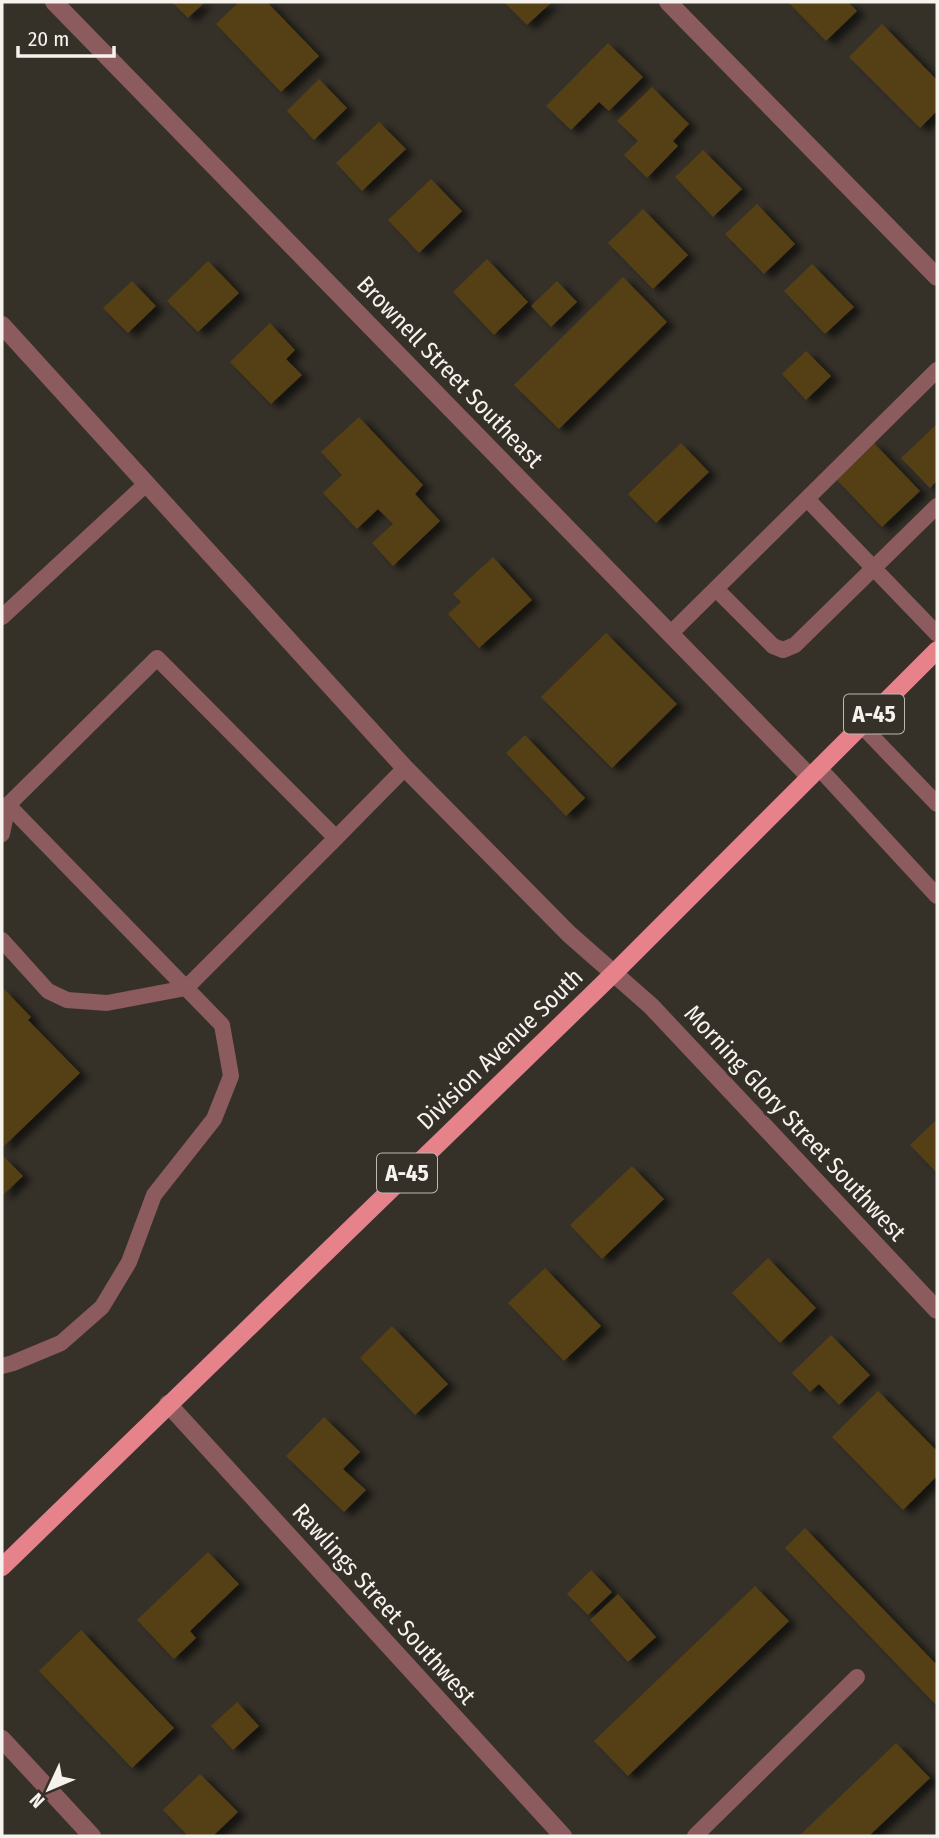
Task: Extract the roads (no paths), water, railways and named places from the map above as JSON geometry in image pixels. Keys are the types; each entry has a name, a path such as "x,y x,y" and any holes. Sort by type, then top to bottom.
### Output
{"main road":[{"name":"Division Avenue South","path":"2,1567 614,973 937,650"}],"street":[{"name":"Brownell Street Southeast","path":"54,2 671,634 815,772"},
{"path":"668,2 937,277"},
{"name":"Morning Glory Street Southwest","path":"2,325 405,768 569,934 651,1006 937,1310"},
{"name":"Rawlings Street Southwest","path":"168,1404 563,1836"},
{"path":"2,1739 92,1836"}],"lane":[{"path":"671,634 937,370"},
{"path":"2,617 146,484"},
{"path":"807,499 937,634"},
{"path":"716,589 773,646 783,650 795,645 937,506"},
{"path":"2,834 8,805 157,658 336,838"},
{"path":"862,726 937,804"},
{"path":"2,940 48,991 68,1000 107,1003 186,988 405,768"},
{"path":"815,772 937,896"},
{"path":"2,1366 61,1343 102,1307 129,1262 154,1195 214,1119 231,1076 222,1025 8,805"},
{"path":"695,1836 857,1677"}]}
